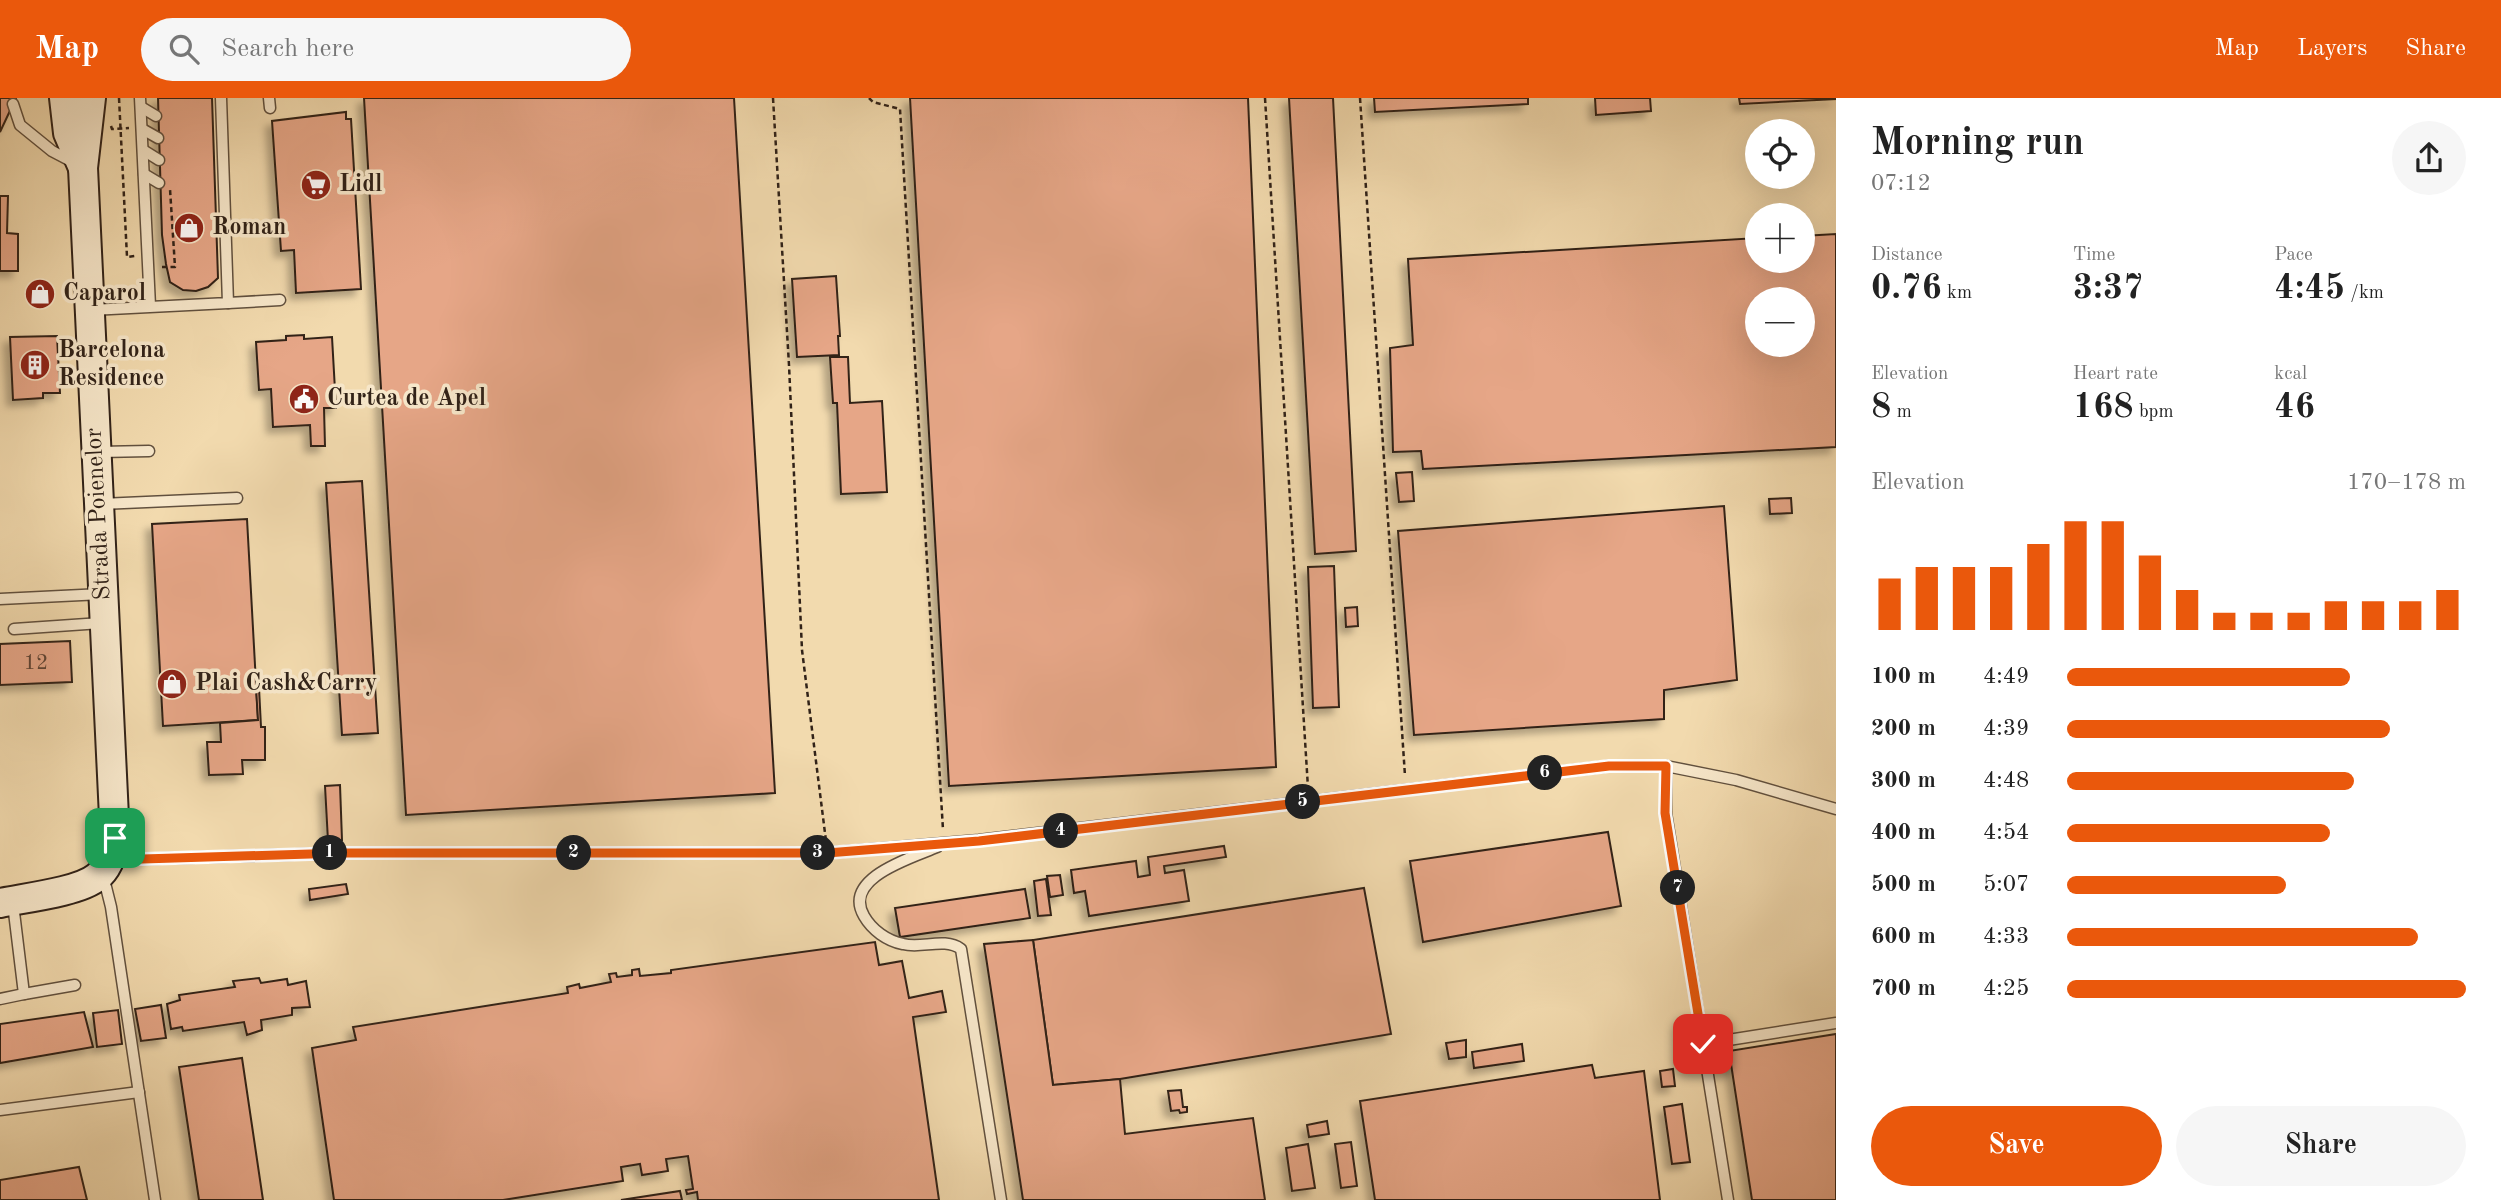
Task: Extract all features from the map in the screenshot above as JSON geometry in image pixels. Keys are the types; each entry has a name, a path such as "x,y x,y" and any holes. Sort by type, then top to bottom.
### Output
{"main road":[{"name":"Strada Poienelor","path":"64,98 68,132 83,168"},
{"name":"Strada Poienelor","path":"91,98 83,168 115,838 105,868"},
{"path":"6,902 82,885 105,868"}],"lane":[{"path":"221,98 218,111 221,220 228,303"},
{"path":"141,103 156,116"},
{"path":"141,103 150,306"},
{"path":"13,104 20,125 52,152 83,168"},
{"path":"142,129 158,138"},
{"path":"143,150 159,160"},
{"path":"144,174 159,183"},
{"path":"90,310 280,300"},
{"path":"96,452 149,451"},
{"path":"98,504 237,498"},
{"path":"0,599 102,594"},
{"path":"14,629 104,622"},
{"path":"155,1200 105,868 343,853 827,853 944,844 1609,766 1666,766 1736,780 1836,810"},
{"path":"1666,766 1665,813 1727,1200"},
{"path":"944,844 876,874 862,891 859,908 869,925 884,937 900,944 917,947 947,943 961,949 1001,1200"},
{"path":"6,902 24,994"},
{"path":"0,999 75,985"},
{"path":"1703,1044 1836,1023"},
{"path":"0,1110 139,1092"}],"path":[{"path":"119,98 127,257 137,256"},
{"path":"773,98 802,650 827,853"},
{"path":"869,98 873,102 900,109 944,844"},
{"path":"1265,98 1309,801"},
{"path":"1360,98 1406,790"}],"building":[{"path":"0,98 16,98 0,132"},
{"path":"158,98 212,98 218,278 208,287 196,291 183,290 170,282 166,264 162,235"},
{"path":"364,98 734,98 775,793 406,815"},
{"path":"910,98 1248,98 1276,767 949,786"},
{"path":"1289,98 1333,98 1356,551 1315,554"},
{"path":"1374,98 1528,98 1528,104 1375,112"},
{"path":"1595,98 1650,98 1651,111 1596,115"},
{"path":"1739,98 1836,98 1836,99 1740,104"},
{"name":"Lidl","path":"346,112 346,119 351,119 361,289 296,293 294,250 281,251 272,121"},
{"path":"0,196 8,196 7,233 18,234 18,271 0,271"},
{"path":"1836,234 1836,447 1423,469 1421,451 1393,452 1390,348 1413,345 1408,259 1745,239 1745,273 1815,273 1815,235"},
{"path":"836,276 839,355 797,357 792,279"},
{"name":"Curtea de Apel","path":"304,335 304,339 332,337 336,408 324,408 325,446 311,446 310,425 273,427 271,389 259,390 256,342 286,340 286,336"},
{"name":"Barcelona Residence","path":"57,336 60,393 43,393 43,398 13,400 10,337"},
{"path":"830,357 848,357 850,403 882,401 887,492 841,494 837,403 833,403"},
{"path":"1412,472 1414,501 1399,502 1396,473"},
{"path":"362,481 378,733 342,735 326,483"},
{"path":"1791,498 1792,513 1770,514 1769,499"},
{"path":"1724,506 1737,680 1664,690 1664,719 1414,735 1398,531"},
{"path":"247,519 258,720 163,726 152,524"},
{"path":"1334,566 1339,707 1313,708 1308,567"},
{"path":"1357,607 1358,626 1346,627 1345,608"},
{"path":"70,641 72,682 0,685 0,644"},
{"path":"256,688 259,688 261,727 265,727 265,760 242,760 243,774 209,775 207,742 221,742 220,723 258,720"},
{"path":"340,785 342,840 328,841 325,786"},
{"path":"1608,832 1621,906 1423,942 1410,861"},
{"path":"1224,846 1226,857 1164,866 1165,873 1184,870 1189,901 1089,916 1085,891 1074,893 1071,870 1136,861 1138,877 1150,875 1148,857"},
{"path":"1060,875 1063,895 1050,897 1047,876"},
{"path":"1046,879 1051,915 1038,916 1034,881"},
{"path":"346,884 348,894 310,900 309,889"},
{"path":"1364,888 1391,1034 1120,1079 1053,1085 1033,940"},
{"path":"1025,889 1030,918 900,937 895,908"},
{"path":"1033,940 1053,1085 1120,1079 1125,1134 1253,1118 1265,1200 1023,1200 984,944"},
{"path":"875,942 879,965 902,961 909,998 942,991 946,1012 913,1017 939,1200 698,1200 697,1192 687,1194 686,1190 693,1189 688,1156 666,1159 668,1171 642,1175 640,1164 621,1167 623,1181 503,1200 334,1200 312,1048 356,1040 353,1027 568,993 567,987 579,984 580,988 611,982 609,974 616,973 617,977 632,975 632,970 639,969 640,976 671,973 671,970"},
{"path":"259,978 261,983 287,979 288,985 306,981 310,1007 292,1008 292,1015 261,1020 262,1030 247,1035 244,1022 183,1031 182,1027 171,1029 167,1004 180,1000 179,995 235,987 233,981"},
{"path":"161,1005 166,1038 141,1041 135,1009"},
{"path":"118,1010 122,1044 97,1047 93,1013"},
{"path":"84,1012 93,1047 0,1063 0,1024"},
{"path":"1836,1034 1836,1200 1752,1200 1729,1051"},
{"path":"1466,1040 1466,1057 1449,1059 1446,1043"},
{"path":"1522,1044 1524,1061 1474,1068 1472,1052"},
{"path":"242,1058 263,1200 199,1200 179,1067"},
{"path":"1592,1065 1595,1078 1644,1071 1660,1200 1375,1200 1360,1101"},
{"path":"1673,1069 1675,1086 1662,1087 1660,1071"},
{"path":"1181,1090 1183,1107 1187,1107 1187,1112 1171,1111 1168,1091"},
{"path":"1682,1104 1690,1162 1672,1164 1664,1107"},
{"path":"1327,1121 1329,1134 1309,1137 1307,1125"},
{"path":"1351,1142 1357,1186 1341,1188 1335,1144"},
{"path":"1308,1144 1315,1188 1292,1191 1286,1148"},
{"path":"79,1167 87,1200 0,1200 0,1180"},
{"path":"680,1191 682,1200 621,1200"}],"place":[{"name":"Lidl","path":"316,185"},
{"name":"Roman","path":"189,228"},
{"name":"Caparol","path":"40,294"},
{"name":"Barcelona Residence","path":"35,365"},
{"name":"Curtea de Apel","path":"304,399"},
{"name":"Plai Cash&Carry","path":"172,684"}],"route":[{"path":"115,838 110,860 343,853 827,853 979,841 1609,766 1666,766 1665,813 1703,1044"}]}
